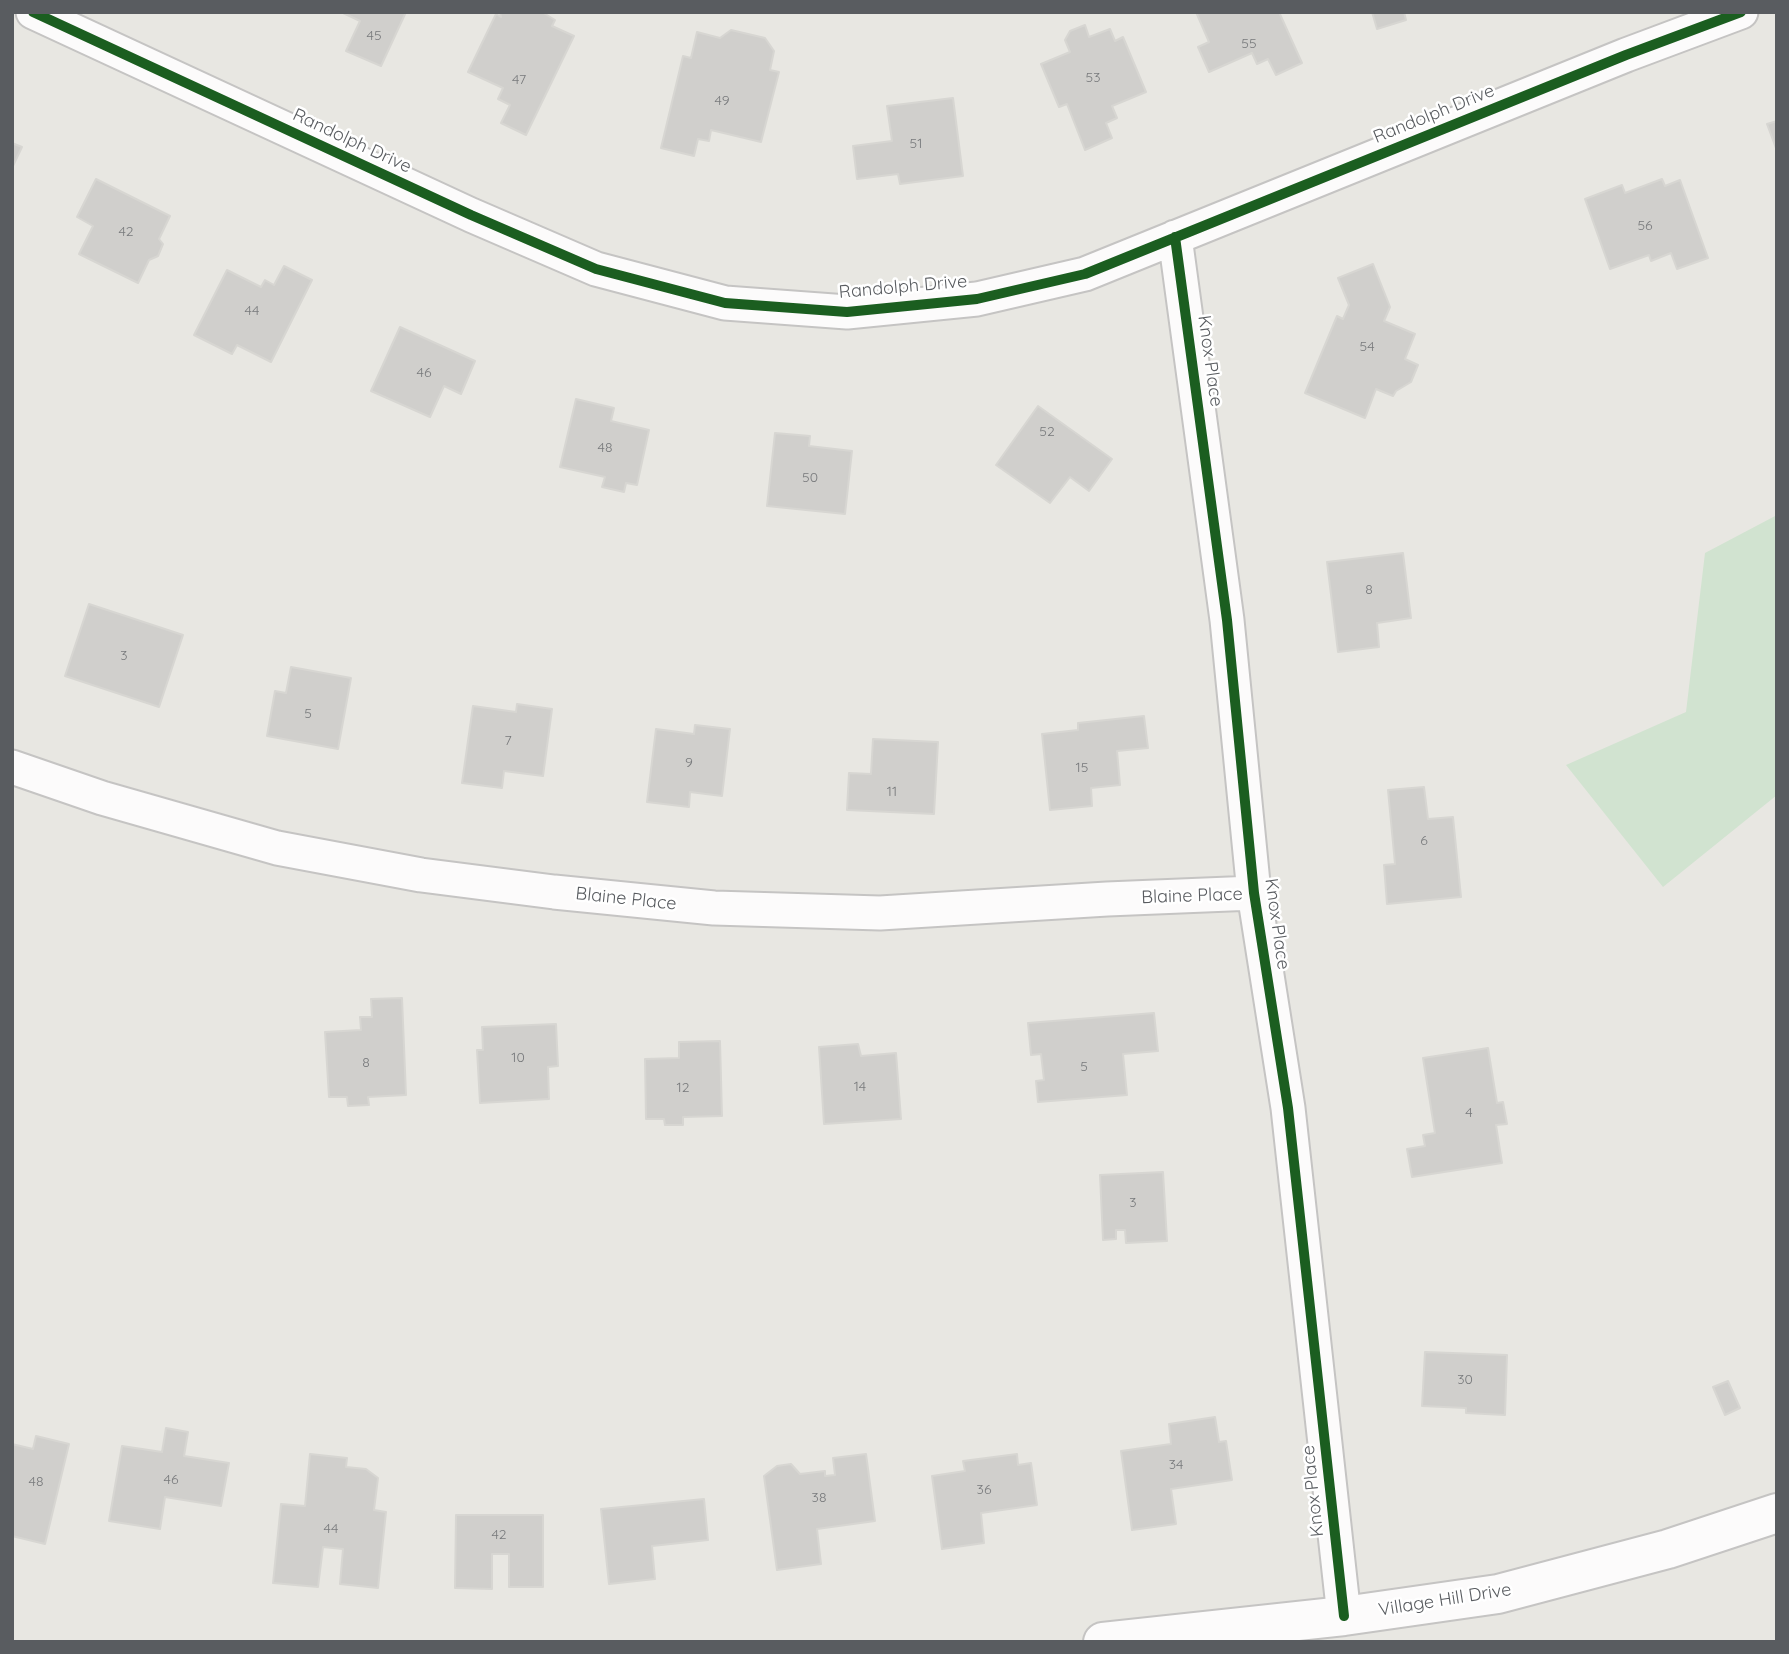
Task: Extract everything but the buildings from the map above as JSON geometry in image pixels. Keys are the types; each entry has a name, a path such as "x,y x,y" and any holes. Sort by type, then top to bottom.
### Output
{"street":[{"name":"Randolph Drive","path":"33,12 471,215 596,269 725,303 847,312 977,299 1085,274 1614,60 1741,12"},
{"name":"Knox Place","path":"1175,237 1227,620 1254,893 1288,1108 1344,1616"},
{"name":"Blaine Place","path":"12,767 102,798 277,848 421,875 714,908 880,913 1254,893"},
{"name":"Village Hill Drive","path":"1103,1642 1344,1616 1498,1594 1668,1549 1777,1513"}],"green space":[{"path":"1777,515 1777,795 1663,887 1566,765 1686,712 1705,553"}],"cycle path":[{"path":"33,12 471,215 596,269 725,303 847,312 977,299 1085,274 1626,55 1741,12"},
{"path":"1175,237 1227,620 1254,893 1288,1108 1344,1616"}]}
